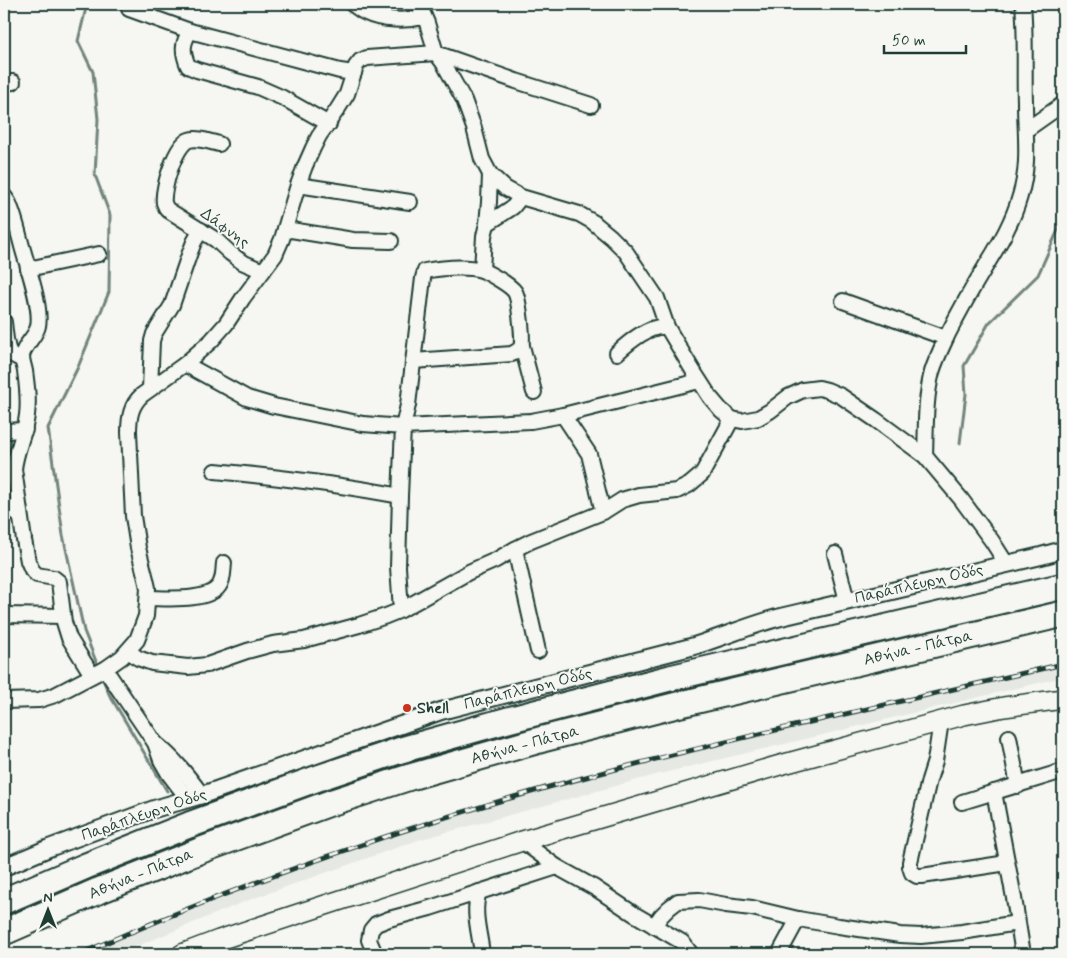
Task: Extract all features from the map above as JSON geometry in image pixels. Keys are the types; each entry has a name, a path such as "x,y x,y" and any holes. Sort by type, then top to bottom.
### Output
{"highway":[{"name":"Αθήνα - Πάτρα","path":"4,901 190,825 313,780 410,748 670,678 1063,586"},
{"name":"Αθήνα - Πάτρα","path":"4,932 98,891 191,854 410,776 677,705 1063,614"}],"main road":[{"path":"184,954 219,940 522,841 703,787 941,721 1004,707 1063,698"}],"street":[{"path":"352,4 366,13 379,17 411,20 422,10 436,53 464,100 482,159 490,174 505,188 521,197 579,214 593,222 626,252 657,298 668,328 699,381 721,410 732,419 742,422 758,418 796,393 810,389 819,388 841,396 925,456 961,499 992,540 1006,563"},
{"path":"925,456 928,390 938,355 1017,207 1027,169 1023,4"},
{"path":"129,9 190,31 340,71 354,73"},
{"path":"190,31 185,38 183,47 184,57 188,66 258,87 283,98 329,124"},
{"path":"4,688 9,701 47,698 99,672 122,657 137,640 146,616 148,598 133,516 129,425 131,411 142,394 185,364 219,333 275,255 282,239 304,166 319,136 329,124 347,94 356,66 360,61 367,58 436,53 591,105"},
{"path":"1026,130 1063,101"},
{"name":"Δάφνης","path":"219,144 198,140 190,140 183,144 171,166 165,190 164,205 168,210 216,240 242,262 263,271"},
{"path":"482,270 490,174"},
{"path":"298,185 410,202"},
{"path":"4,196 10,205 36,298 39,318 36,331 23,352 22,360 28,401 25,430 19,444 14,469 28,561 32,570 37,575 54,578 59,582 63,616 70,638 155,743 180,766 195,797"},
{"path":"487,224 513,207 521,197"},
{"path":"285,229 353,240 391,241"},
{"path":"150,389 150,361 154,334 172,305 191,248 201,230"},
{"path":"28,269 99,254"},
{"path":"401,610 398,567 403,427 408,405 425,271 474,268 482,270 510,287 516,294 523,337 522,346 534,392"},
{"path":"843,301 946,338"},
{"path":"4,322 7,346 12,355 22,360"},
{"path":"617,353 643,333 661,326 668,328"},
{"path":"413,361 512,354 520,350 522,346"},
{"path":"185,364 247,398 274,406 363,424 403,427 531,421 699,381"},
{"path":"562,415 590,454 603,512"},
{"path":"128,651 138,658 152,663 188,667 207,665 247,651 273,644 304,640 386,616 401,610 469,572 531,541 603,512 628,498 676,491 689,485 702,474 732,419"},
{"path":"4,431 25,430"},
{"path":"215,471 293,479 400,496"},
{"path":"4,507 16,511 20,517"},
{"path":"515,549 538,651"},
{"name":"Παράπλευρη Οδός","path":"4,867 154,809 195,797 442,711 687,648 766,621 1063,550"},
{"path":"835,554 847,601"},
{"path":"148,598 196,597 212,592 219,586 223,578 224,563"},
{"path":"4,615 63,616"},
{"path":"941,721 935,761 910,862 912,873 922,876 1007,863"},
{"path":"1009,737 1018,786"},
{"path":"962,802 1063,771"},
{"path":"994,792 1023,954"},
{"path":"522,841 557,867 595,888 682,942 692,954"},
{"path":"375,954 369,940 371,930 376,924 557,867"},
{"path":"478,892 476,917 482,954"},
{"path":"654,926 668,908 678,901 686,900 699,900 752,908 838,926 921,936 962,932 1017,923"},
{"path":"779,954 798,919"}],"shaded area":[{"path":"1063,598 1063,604 701,688 4,920 4,913 167,846 298,797 431,753 673,689"},
{"path":"1063,661 1063,677 659,774 418,840 246,901 118,954 72,954 188,906 286,869 402,828 529,790 788,725"}],"waterway":[{"path":"87,4 78,41 93,72 98,119 95,175 110,215 109,292 78,367 48,428 63,535 84,631 99,669"},
{"path":"960,443 966,394 964,366 989,323 1038,275 1063,219"},
{"path":"101,675 109,694 167,791"}],"railway":[{"path":"80,954 272,876 469,810 658,758 1063,664"}],"place":[{"name":"Shell","path":"407,708"}]}
